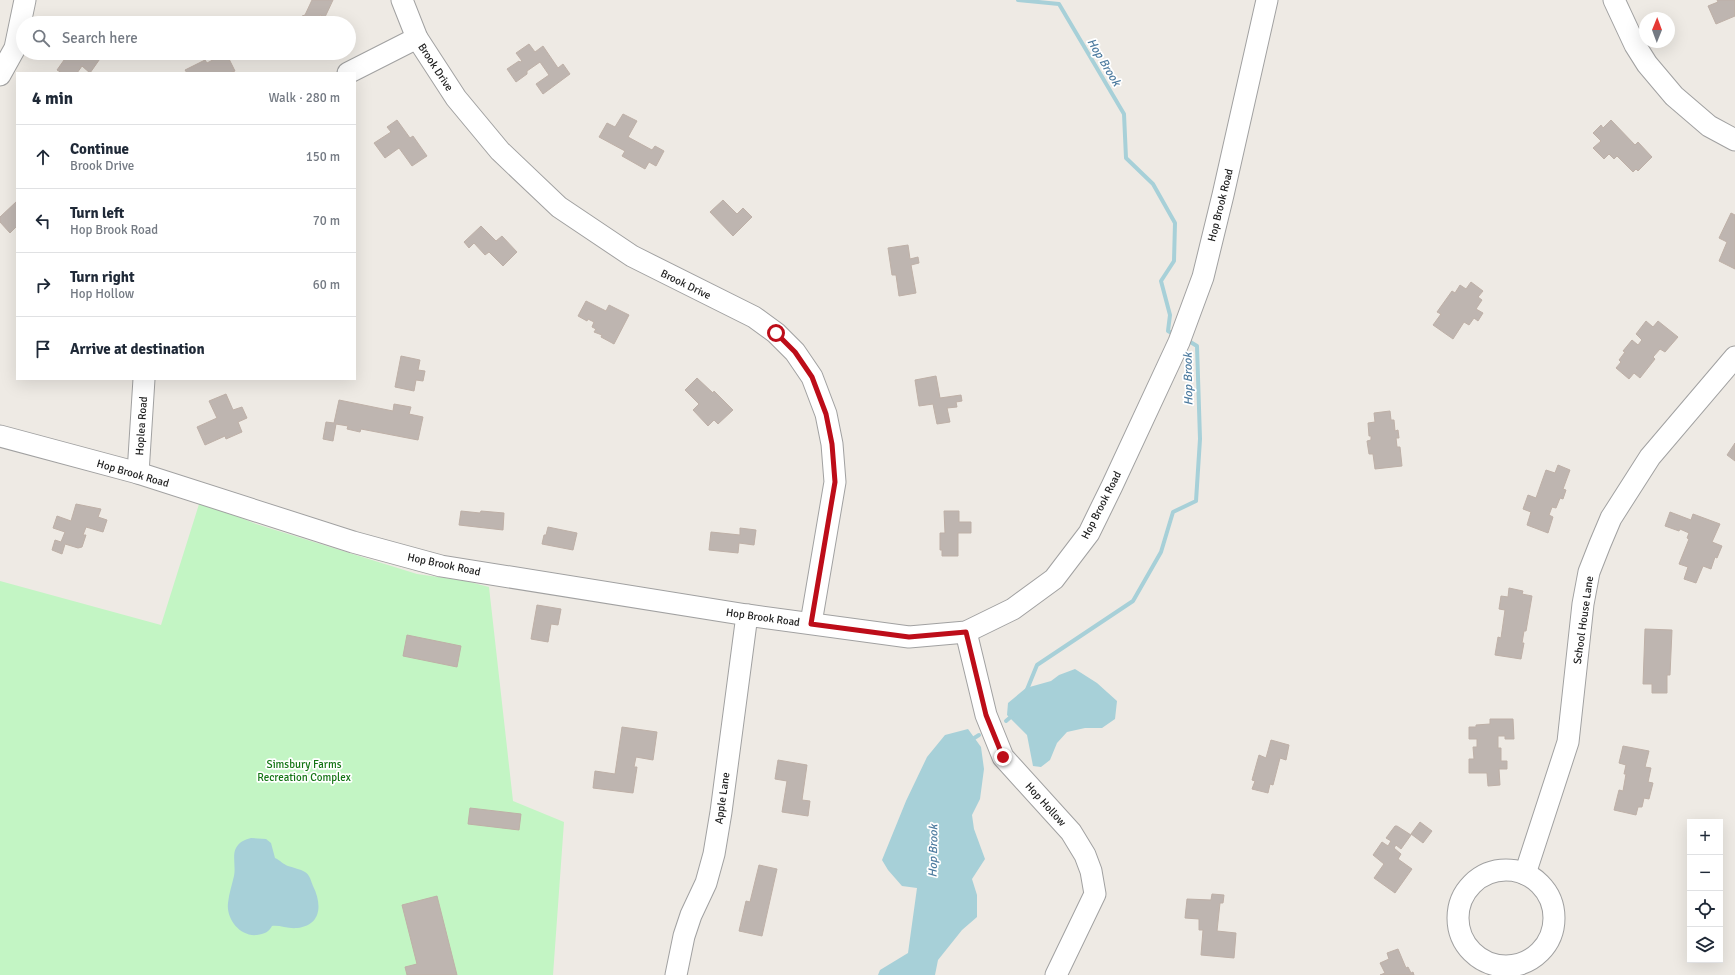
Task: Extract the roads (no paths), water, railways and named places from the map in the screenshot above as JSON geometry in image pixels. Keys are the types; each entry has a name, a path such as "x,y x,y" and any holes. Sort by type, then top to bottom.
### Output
{"street":[{"path":"21,16 25,0"},
{"name":"Brook Drive","path":"402,0 417,38 456,98 500,152 559,207 632,256 754,317 776,333 795,352 812,377 826,414 832,444 835,482 811,624"},
{"name":"Hop Brook Road","path":"0,436 138,473 353,542 441,566 747,615 909,637 966,632 1013,609 1054,579 1089,533 1181,337 1203,277 1224,195 1267,0"},
{"path":"1614,0 1647,64 1674,96 1709,126 1735,140"},
{"path":"350,72 417,38"},
{"path":"0,75 14,48 16,39"},
{"name":"School House Lane","path":"1525,874 1568,742 1583,604 1589,572 1610,518 1650,457 1735,357"},
{"name":"Hoplea Road","path":"138,473 144,380"},
{"name":"Apple Lane","path":"676,975 684,936 691,915 706,883 714,854 747,615"},
{"name":"Hop Hollow","path":"966,632 986,715 1003,757 1071,832 1083,851 1091,871 1095,894 1056,975"},
{"path":"1510,870 1525,874 1538,882 1548,894 1553,908 1554,923 1550,938 1542,950 1521,964 1508,966 1493,964 1478,958 1467,946 1460,932 1458,917 1460,902 1468,888 1480,878 1494,871 1510,870"}],"water":[{"path":"1075,669 1097,683 1117,701 1115,719 1102,728 1085,728 1067,732 1057,743 1050,760 1041,767 1033,766 1027,735 1007,715 1008,703 1026,688 1051,681 1059,675"},
{"path":"968,729 981,747 984,769 980,799 972,815 974,829 985,859 972,879 977,895 977,917 962,930 938,960 935,975 878,975 880,970 908,953 917,888 902,886 888,870 882,860 906,801 927,757 945,735"},
{"path":"251,838 266,839 271,843 275,858 286,865 305,872 308,875 318,900 318,913 311,923 297,928 272,926 266,932 257,935 245,933 235,926 229,915 228,903 234,876 235,851 240,843"}],"waterway":[{"name":"Hop Brook","path":"1018,0 1059,4 1124,114 1126,158 1153,184 1175,223 1174,261 1161,281 1170,315 1168,331 1175,335"},
{"name":"Hop Brook","path":"1026,692 1037,665 1133,601 1161,552 1173,512 1196,501 1200,439 1197,346 1187,340"},
{"name":"Hop Brook","path":"1006,721 1013,715"},
{"name":"Hop Brook","path":"971,740 979,735"}],"park label":[{"name":"Simsbury Farms Recreation Complex","path":"304,770"}]}
